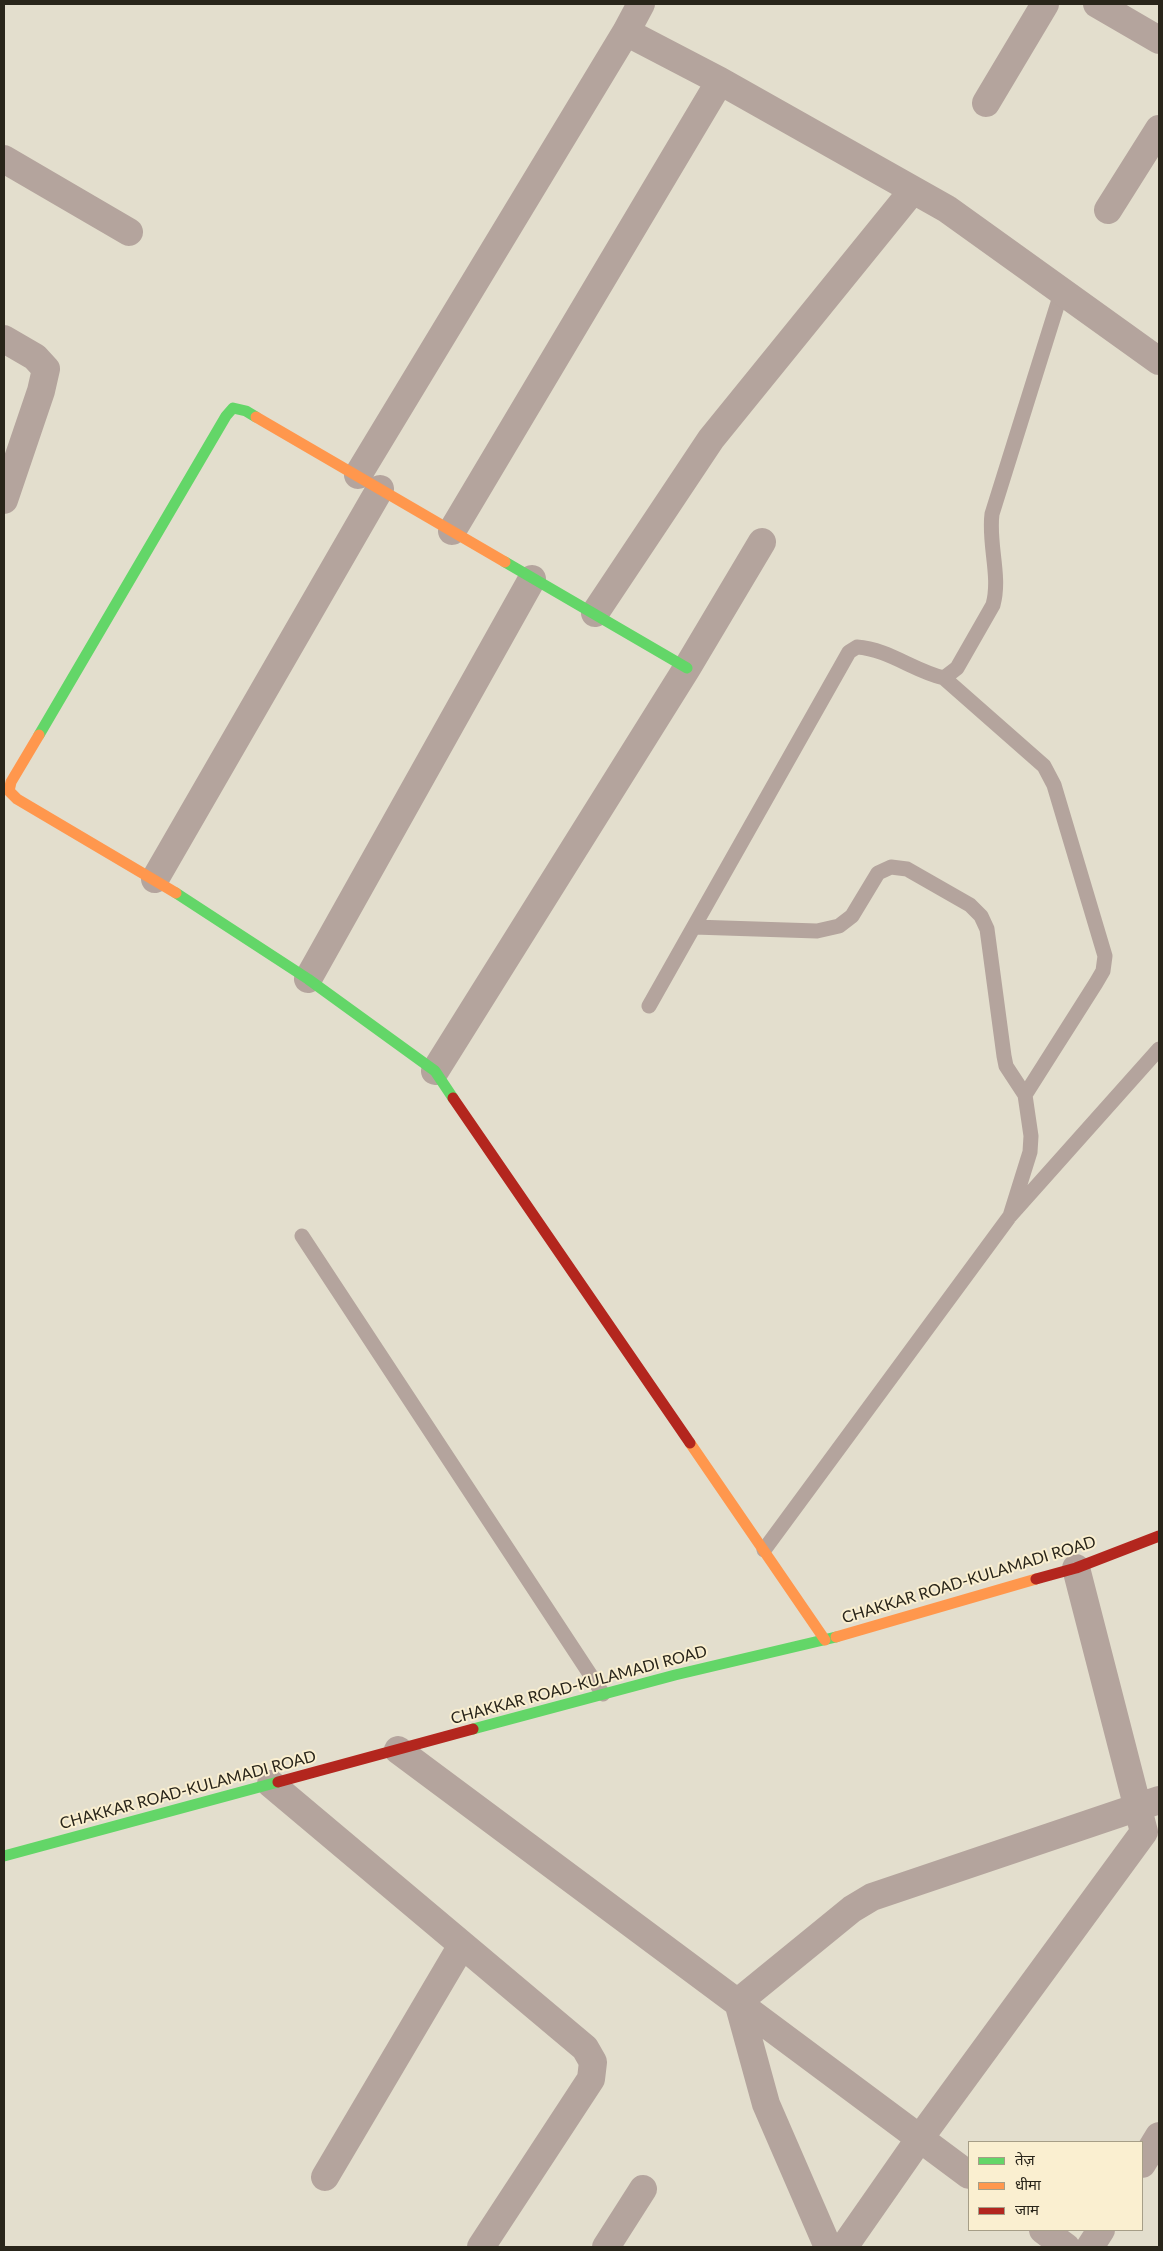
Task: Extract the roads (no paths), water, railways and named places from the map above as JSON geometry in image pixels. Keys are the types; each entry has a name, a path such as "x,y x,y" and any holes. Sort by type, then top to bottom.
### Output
{"street":[{"path":"155,879 369,482 641,4"},
{"path":"986,103 1045,4"},
{"path":"1097,4 1159,40"},
{"path":"626,32 720,82 947,209 1159,361"},
{"path":"452,531 720,82"},
{"path":"1108,210 1159,129"},
{"path":"4,159 129,232"},
{"path":"594,613 711,439 914,190"},
{"path":"4,339 35,357 46,369 41,392 4,500"},
{"path":"687,668 246,411 233,408 226,416 11,782 10,791 17,799 155,879 308,979 435,1071 825,1640"},
{"path":"435,1071 687,668 762,542"},
{"path":"308,979 532,579"},
{"name":"CHAKKAR ROAD-KULAMADI ROAD","path":"4,1856 675,1675 825,1640 1076,1568 1159,1536"},
{"path":"1076,1568 1150,1818"},
{"path":"398,1750 968,2174"},
{"path":"271,1784 585,2048 593,2062 591,2079 481,2247"},
{"path":"738,2002 852,1910 872,1897 1150,1818"},
{"path":"844,2247 1150,1818"},
{"path":"325,2177 462,1945"},
{"path":"738,2002 766,2104 828,2247"},
{"path":"1143,2162 1159,2136"},
{"path":"606,2247 643,2189"},
{"path":"1044,2231 1066,2247"},
{"path":"1090,2247 1100,2231"}],"lane":[{"path":"944,678 957,668 993,604 996,594 989,532 992,514 1062,290"},
{"path":"649,1006 849,652 857,647 870,648 930,675 944,678 1044,766 1054,785 1105,956 1103,971 1025,1094"},
{"path":"694,927 817,931 839,926 852,916 878,873 891,867 908,869 970,905 981,916 988,930 1006,1066 1025,1094 1031,1144 1010,1216"},
{"path":"764,1550 1010,1216 1159,1049"},
{"path":"302,1236 603,1694"}]}
